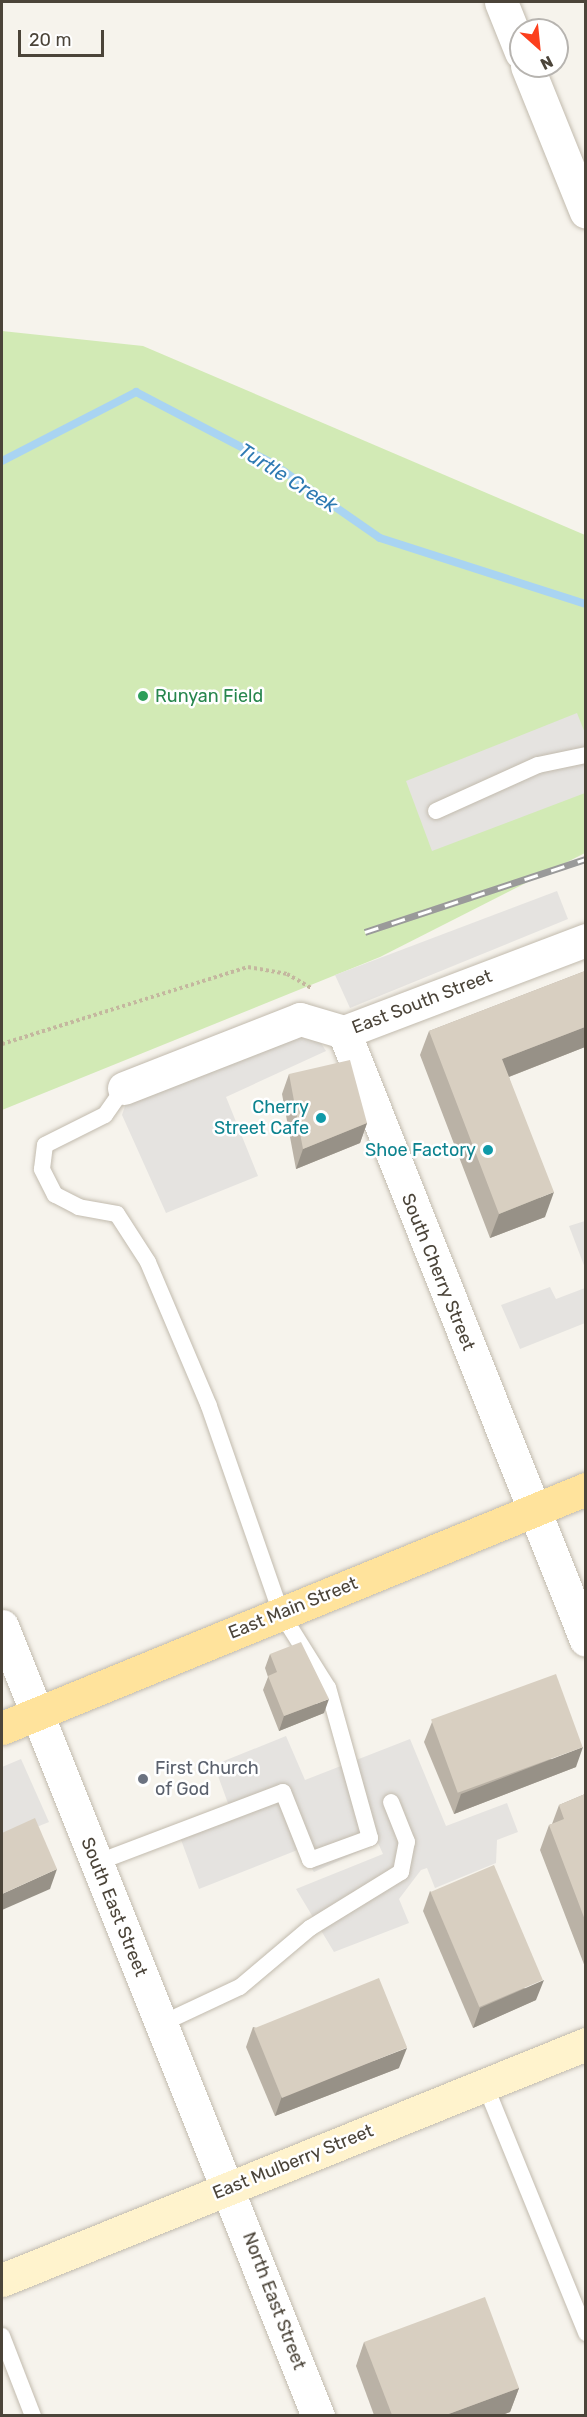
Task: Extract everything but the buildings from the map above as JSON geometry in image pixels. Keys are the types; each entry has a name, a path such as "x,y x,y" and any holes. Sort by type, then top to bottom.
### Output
{"main road":[{"name":"East Main Street","path":"2,1728 585,1490"}],"street":[{"path":"501,2 509,22"},
{"path":"532,78 585,212"},
{"name":"East South Street","path":"124,1088 300,1019 344,1032 585,940"},
{"name":"South Cherry Street","path":"344,1032 585,1640"},
{"name":"South East Street","path":"2,1626 161,2024 229,2187"},
{"name":"East Mulberry Street","path":"2,2280 585,2044"},
{"name":"North East Street","path":"229,2187 318,2415"}],"lane":[{"path":"436,811 538,765 585,755"},
{"path":"96,1863 283,1792 310,1860 369,1838 328,1688 281,1613 209,1406 148,1262 117,1214 79,1207 55,1195 42,1169 45,1145 105,1115 124,1088"},
{"path":"161,2024 240,1987 310,1928 401,1872 407,1842 391,1802"},
{"path":"485,2085 585,2332"},
{"path":"2,2336 33,2415"}],"path":[{"path":"2,1044 248,967"}],"green space":[{"path":"2,331 143,346 585,535 585,853 380,957 2,1110"}],"shaded area":[{"path":"577,713 585,733 585,793 432,851 406,781"},
{"path":"557,891 568,919 350,1008 335,975"},
{"path":"311,1027 326,1051 226,1097 258,1176 166,1213 122,1115 126,1103"},
{"path":"586,1221 585,1268 569,1226"},
{"path":"550,1287 556,1299 585,1288 585,1323 520,1349 501,1305"},
{"path":"286,1736 305,1780 410,1739 446,1826 507,1803 518,1832 497,1840 496,1863 435,1888 427,1868 421,1870 399,1899 409,1923 334,1952 296,1889 383,1854 378,1843 314,1872 300,1849 199,1889 180,1837 233,1817 214,1765"},
{"path":"21,1759 49,1822 2,1841 2,1767"}],"waterway":[{"name":"Turtle Creek","path":"2,461 136,392 272,463 380,538 586,604"}],"railway":[{"path":"365,932 586,859"}],"place":[{"name":"Runyan Field","path":"143,696"},
{"name":"Cherry Street Cafe","path":"321,1118"},
{"name":"Shoe Factory","path":"488,1150"},
{"name":"First Church of God","path":"143,1779"}]}
